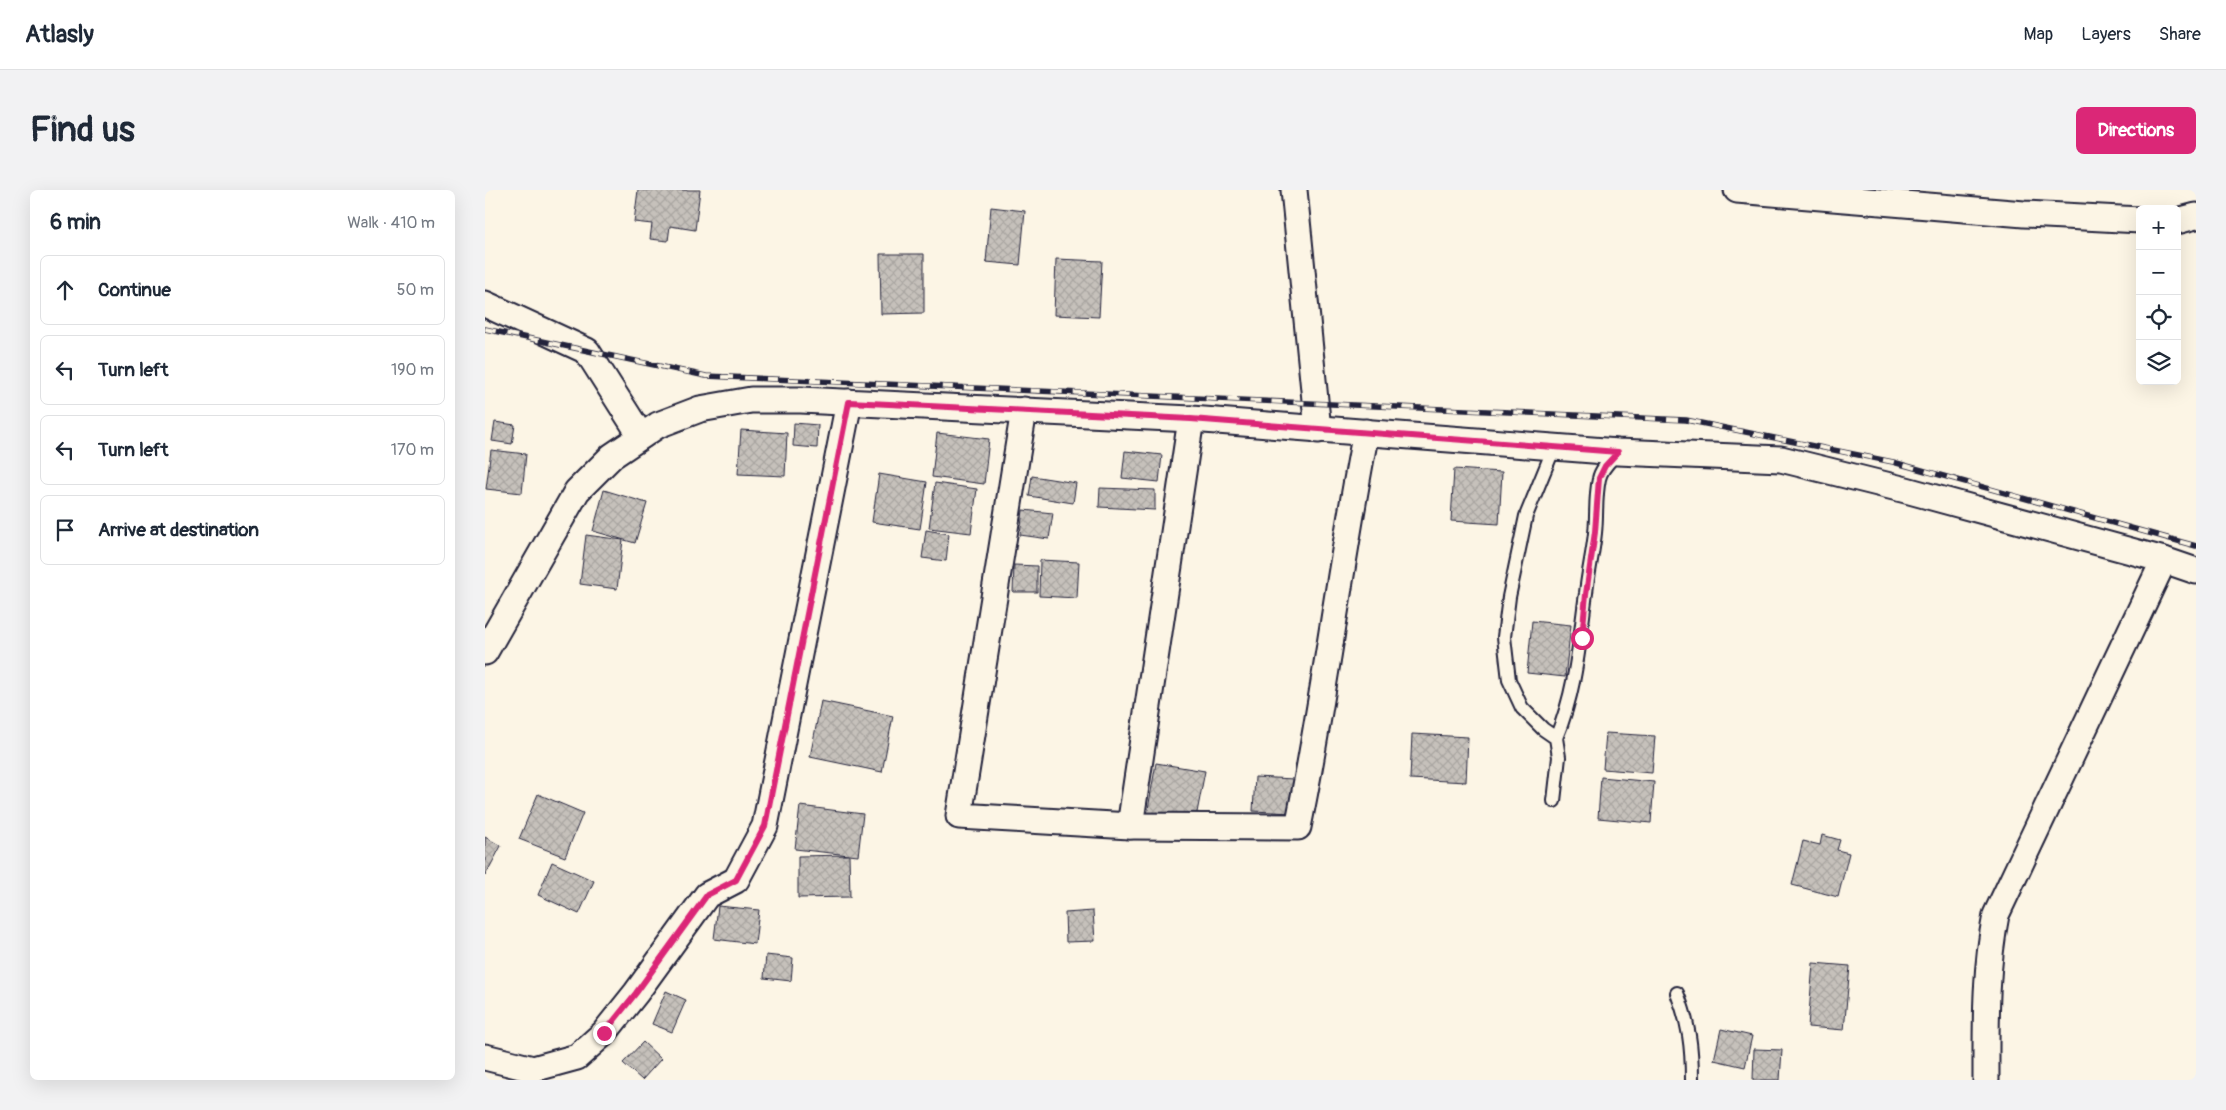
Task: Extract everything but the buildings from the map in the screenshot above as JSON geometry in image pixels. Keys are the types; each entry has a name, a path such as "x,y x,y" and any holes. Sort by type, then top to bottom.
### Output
{"street":[{"path":"1294,190 1318,430"},
{"path":"1737,190 2024,214 2136,220"},
{"path":"2181,220 2196,216"},
{"path":"485,304 587,351 641,436"},
{"path":"485,652 577,491 612,456 658,425 700,409 751,400 849,402 1191,419 1618,452 1781,459 1906,490 2164,560 2196,571"},
{"path":"485,1057 533,1069 577,1057 604,1033 707,895 736,880 765,826 849,402"},
{"path":"1023,410 959,816 1130,826 1298,827 1313,753 1351,511 1366,432"},
{"path":"1130,826 1191,419"},
{"path":"1987,1080 1986,989 1990,948 1996,916 2164,560"}],"lane":[{"path":"1555,446 1527,516 1509,597 1504,637 1509,680 1522,708 1543,729 1556,738"},
{"path":"1554,801 1559,757 1556,738 1566,714 1573,688 1582,638 1595,532 1599,478 1605,466 1618,452"},
{"path":"1677,993 1687,1019 1692,1053 1692,1080"}],"railway":[{"path":"485,329 706,376 1686,420 1893,462 2196,546"}],"route":[{"path":"604,1033 636,993 707,895 736,880 765,826 849,402 1191,419 1618,452 1605,466 1599,478 1595,532 1582,638"}]}
